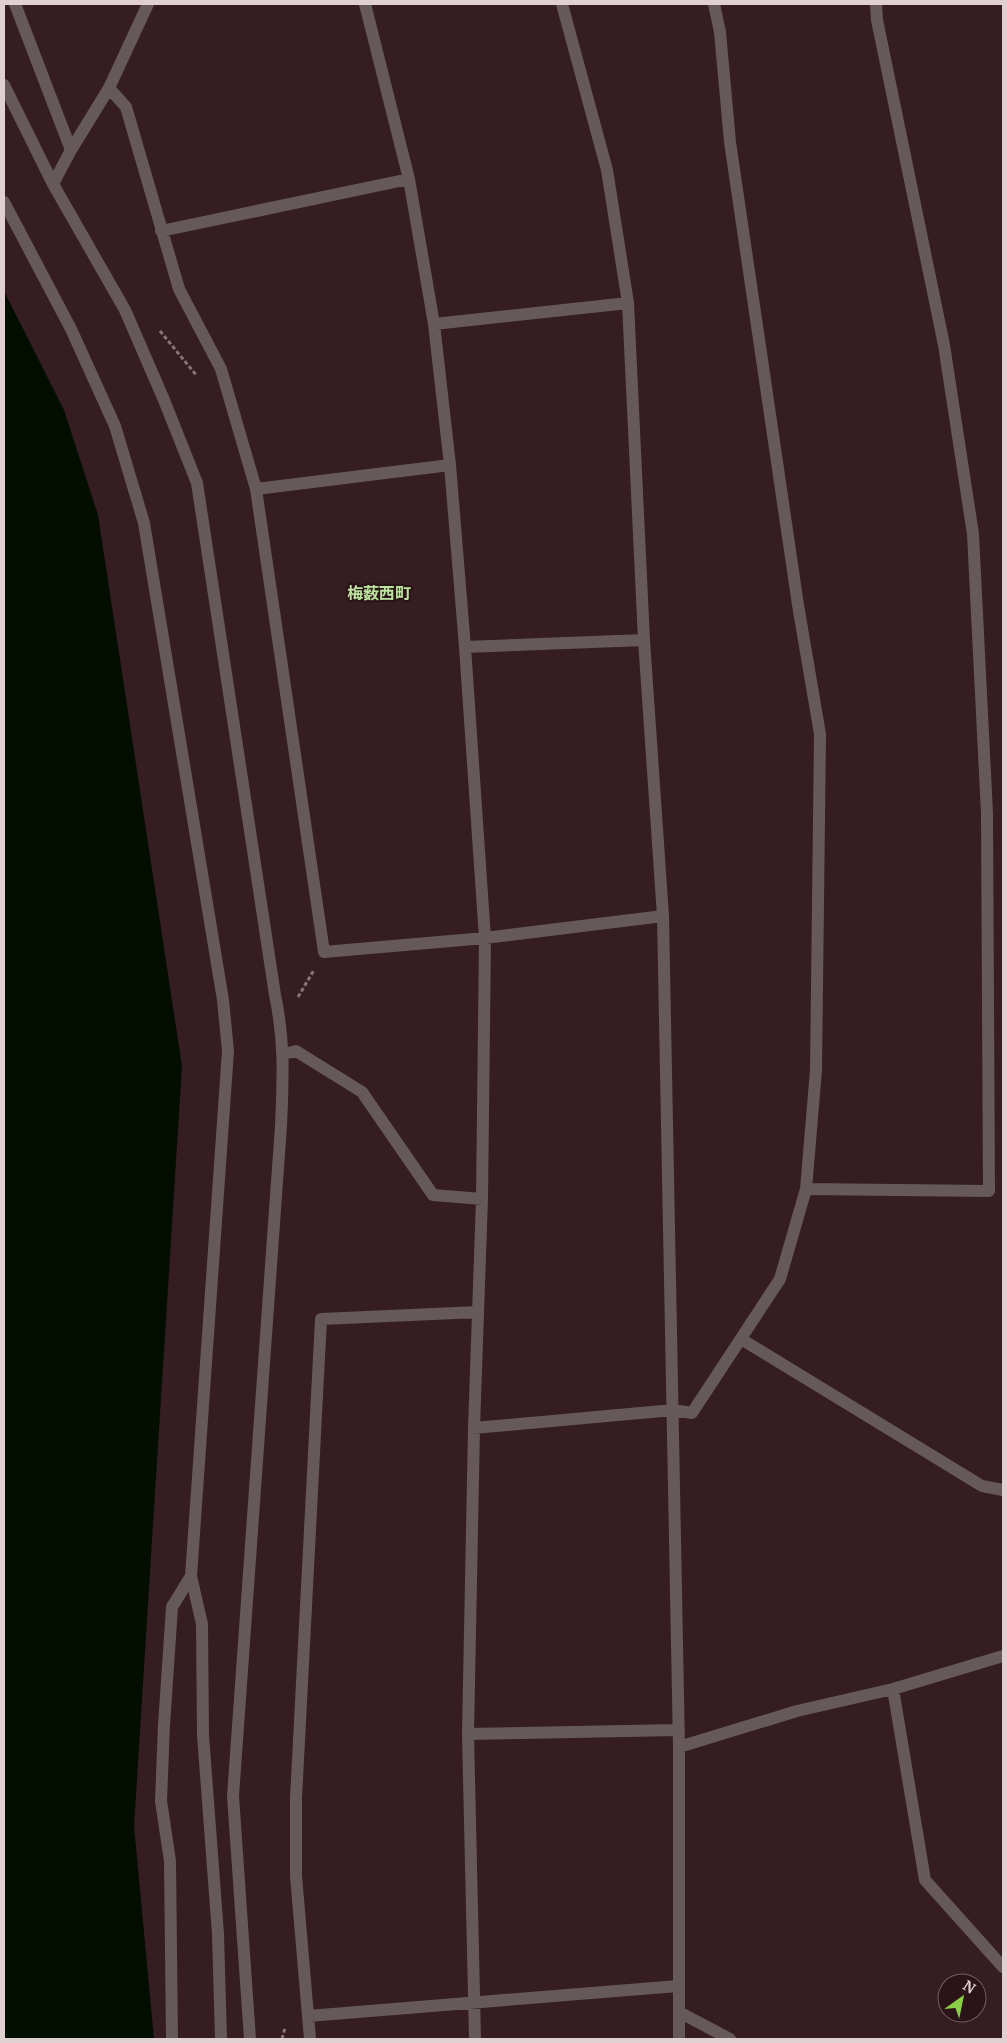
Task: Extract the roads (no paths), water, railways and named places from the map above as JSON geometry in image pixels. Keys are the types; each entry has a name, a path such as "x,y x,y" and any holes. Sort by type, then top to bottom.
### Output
{"street":[{"path":"15,4 71,150"},
{"path":"54,184 71,150 109,88 148,4"},
{"path":"365,4 409,179 434,324 450,465 465,647 484,938 482,1198 474,1428 468,1734 475,2039"},
{"path":"562,4 607,170 628,303 644,640 663,916 679,1747 679,2039"},
{"path":"474,1428 673,1410 692,1413 780,1279 806,1189 816,1070 820,734 798,605 730,142 720,32 714,4"},
{"path":"806,1189 989,1191 987,813 974,534 944,346 877,20 876,4"},
{"path":"4,84 54,184 125,310 150,366 197,483 281,1025 283,1054 281,1126 233,1796 250,2039"},
{"path":"109,88 126,107 179,289 221,369 256,489 324,952 484,938 663,916"},
{"path":"161,231 409,179"},
{"path":"4,202 71,329 116,426 144,523 223,1000 228,1051 191,1576 202,1624 203,1735 218,1934 220,2039"},
{"path":"434,324 628,303"},
{"path":"256,489 450,465"},
{"path":"465,647 644,640"},
{"path":"283,1054 296,1051 362,1092 433,1195 482,1198"},
{"path":"310,2039 296,1876 296,1798 321,1319 478,1312"},
{"path":"741,1338 982,1486 1003,1490"},
{"path":"172,2039 170,1861 161,1801 164,1725 172,1607 191,1576"},
{"path":"679,1747 797,1711 893,1689 1003,1656"},
{"path":"893,1689 925,1880 1003,1967"},
{"path":"468,1734 678,1730"},
{"path":"308,2016 678,1986"},
{"path":"679,2012 730,2039"}],"district":[{"name":"梅薮西町","path":"379,593"}]}
